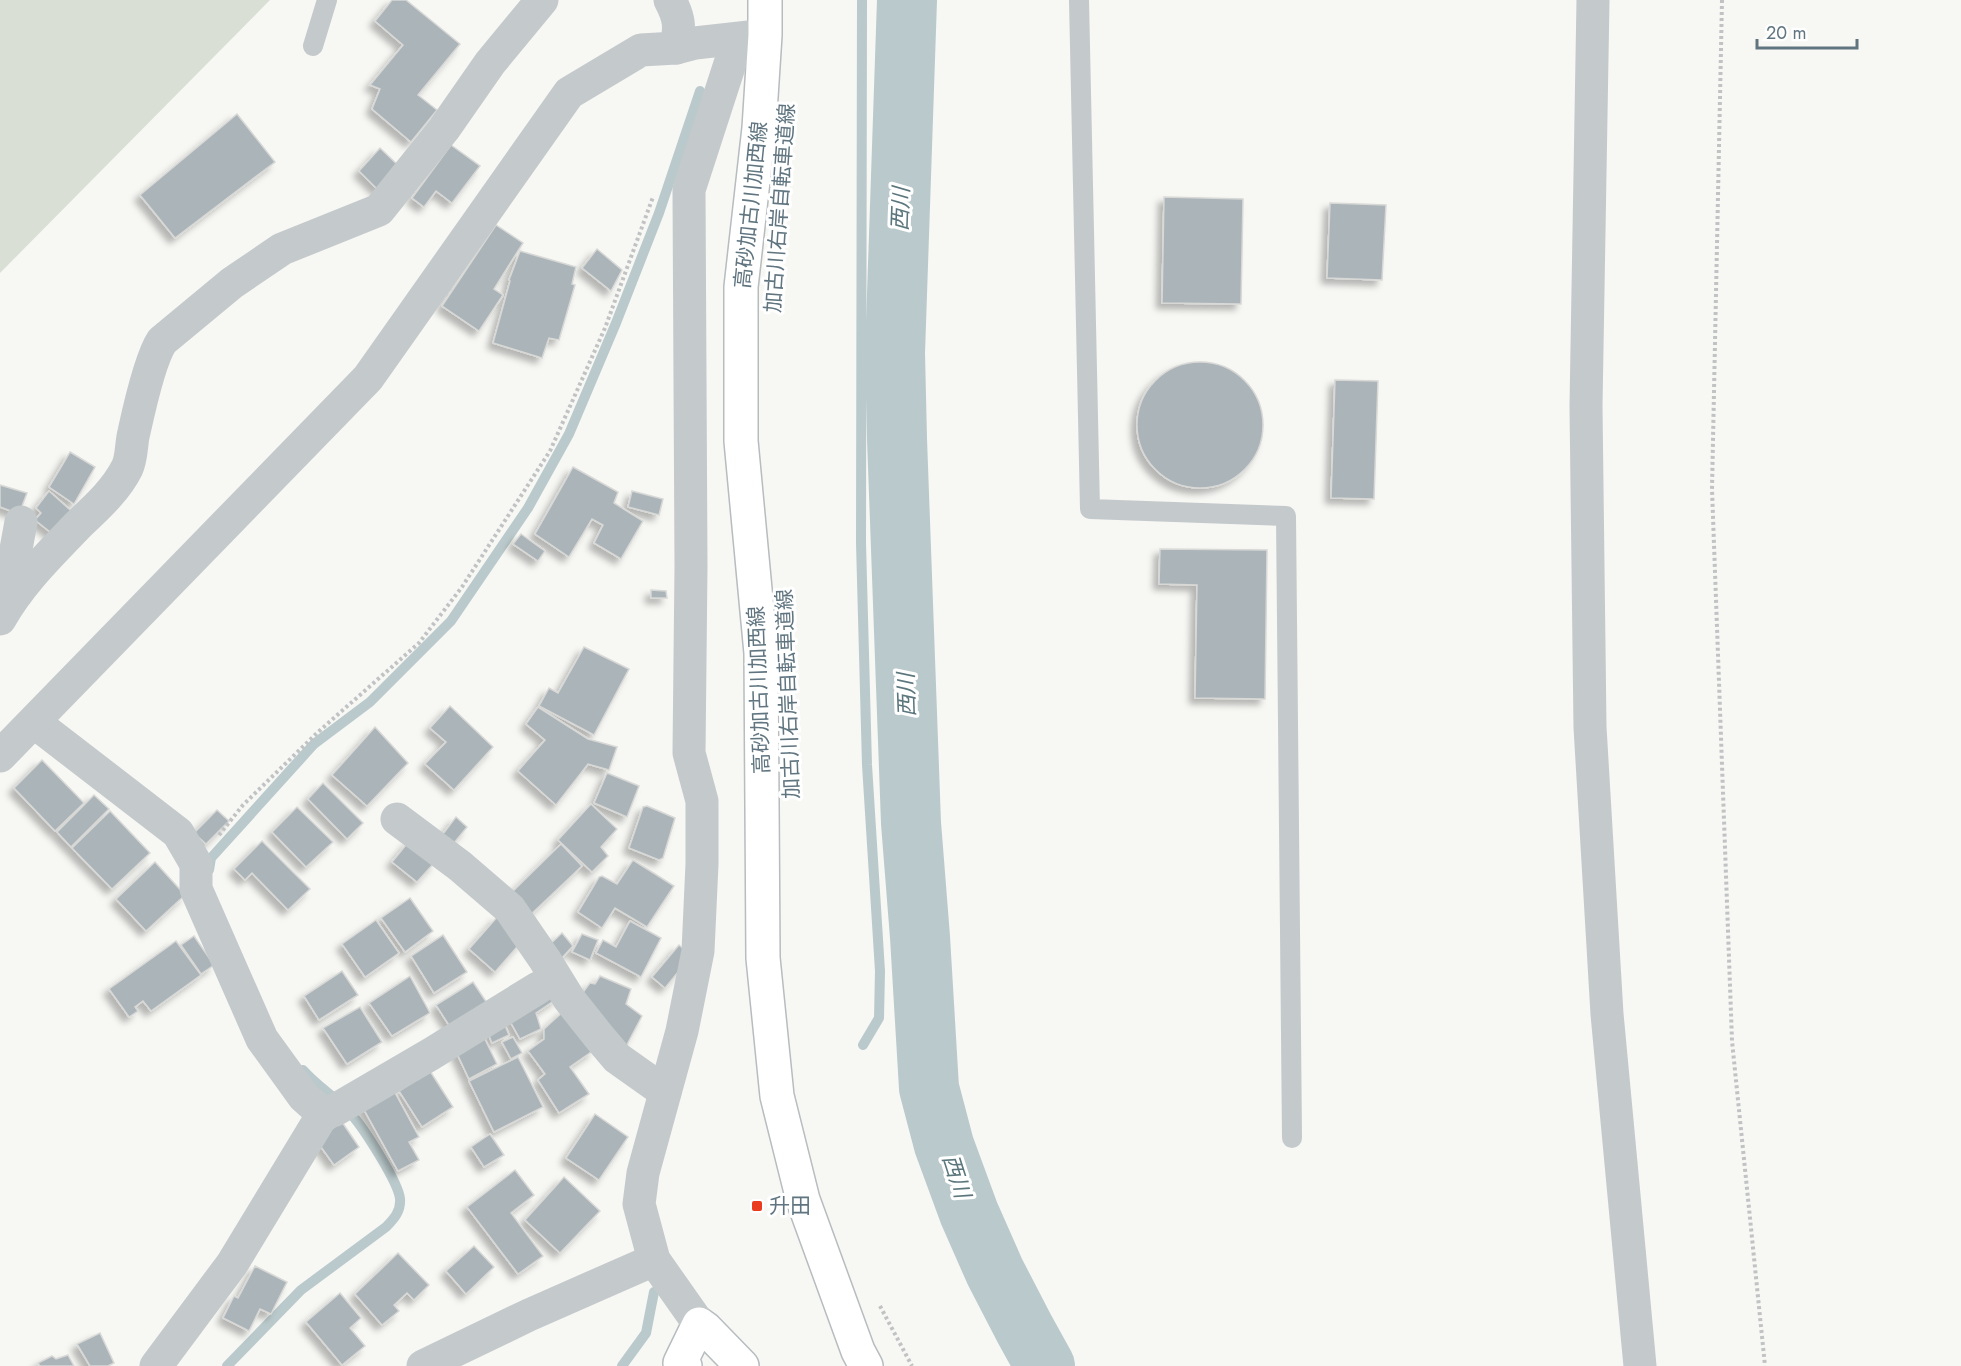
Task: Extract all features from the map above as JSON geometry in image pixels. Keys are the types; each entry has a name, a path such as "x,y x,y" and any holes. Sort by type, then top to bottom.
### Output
{"main road":[{"name":"高砂加古川加西線","path":"765,0 751,37 759,128 741,287 741,441 761,653 763,958 777,1096 803,1200 858,1351 866,1366"},
{"path":"681,1365 699,1324 742,1366"}],"street":[{"path":"8,606 48,556 106,498 127,467 150,370 156,349 162,341 232,283 282,249 379,210 444,129 490,63 542,0"},
{"path":"1593,0 1586,406 1590,727 1607,1014 1640,1366"},
{"path":"666,3 680,28 685,46"},
{"path":"0,756 368,378 569,93 641,50 751,37 689,189 691,566 689,753 702,801 698,951 682,1031 643,1173 639,1204 654,1260 699,1324"},
{"path":"8,606 21,522"},
{"path":"34,722 178,833 196,864 196,889 262,1039 304,1097 323,1114"},
{"path":"397,819 460,866 510,909 569,999 600,1038 618,1058 665,1092"},
{"path":"156,1366 232,1264 323,1114 335,1110 431,1054 538,988"},
{"path":"423,1366 529,1315 654,1260"}],"lane":[{"path":"314,46 327,0"},
{"path":"1079,0 1090,509 1286,516 1292,1138"}],"path":[{"path":"1722,0 1712,489 1732,1041 1765,1366"},
{"path":"196,864 243,805 318,732 419,643 462,587 550,452 605,328 643,228 655,188"},
{"path":"879,1304 912,1366"}],"shaded area":[{"path":"0,0 270,0 0,273"}],"building":[{"path":"392,0 406,0 460,44 418,95 437,110 411,142 372,109 380,89 370,85 403,45 375,21"},
{"path":"237,114 275,162 175,238 140,195"},
{"path":"451,145 480,166 452,203 436,191 424,207 412,198"},
{"path":"380,148 402,169 379,191 359,171"},
{"path":"1164,197 1243,199 1241,304 1162,303"},
{"path":"1330,203 1386,205 1382,280 1327,278"},
{"path":"496,225 523,243 494,289 503,295 479,331 442,306"},
{"path":"597,249 622,270 611,291 582,268"},
{"path":"520,251 576,267 572,284 575,285 559,340 549,338 542,358 493,343 509,280"},
{"path":"1200,362 1224,367 1245,380 1258,401 1263,425 1258,449 1245,470 1224,483 1200,488 1176,483 1155,470 1142,449 1137,425 1142,401 1155,380 1176,367"},
{"path":"1335,380 1378,381 1374,499 1331,498"},
{"path":"70,452 95,467 74,504 49,487"},
{"path":"573,467 618,492 614,503 643,521 621,559 594,543 603,525 592,519 569,557 535,534"},
{"path":"0,485 27,493 19,514 0,507"},
{"path":"49,491 77,516 59,539 35,520 41,513 36,508"},
{"path":"632,491 663,499 659,515 628,507"},
{"path":"521,534 545,551 538,561 513,544"},
{"path":"1160,549 1267,550 1265,699 1195,698 1197,585 1159,584"},
{"path":"651,590 666,591 667,598 651,598"},
{"path":"584,647 629,669 594,735 539,706 549,688 558,693"},
{"path":"450,706 493,747 454,790 425,764 446,742 430,728"},
{"path":"538,707 588,739 617,747 609,770 588,764 556,805 518,771 545,740 526,724"},
{"path":"375,727 408,763 367,806 332,775"},
{"path":"42,760 84,803 55,831 14,788"},
{"path":"607,773 639,786 627,817 594,803"},
{"path":"323,783 363,823 347,839 308,799"},
{"path":"94,795 109,809 71,847 57,832"},
{"path":"591,804 617,829 601,847 608,856 592,872 558,840"},
{"path":"647,806 675,818 663,858 659,860 629,848 643,807"},
{"path":"297,807 333,842 306,867 272,832"},
{"path":"217,810 229,821 206,844 194,833"},
{"path":"110,811 150,853 112,889 72,848"},
{"path":"456,817 467,827 450,848 439,839"},
{"path":"410,840 435,862 417,882 392,862"},
{"path":"262,841 310,889 288,910 252,873 245,880 234,869"},
{"path":"561,844 582,866 526,919 506,898"},
{"path":"633,860 674,886 647,927 615,908 602,928 578,912 599,877 602,876 617,884"},
{"path":"155,862 185,895 146,931 116,899"},
{"path":"410,898 433,931 405,952 381,918"},
{"path":"498,916 524,939 495,972 469,949"},
{"path":"376,920 399,953 365,977 342,944"},
{"path":"630,921 661,938 641,977 596,953 603,940 616,947"},
{"path":"562,933 573,946 558,962 545,949"},
{"path":"582,934 598,940 590,960 572,952"},
{"path":"443,935 467,972 434,993 411,956"},
{"path":"194,936 214,965 201,974 181,945"},
{"path":"176,941 201,975 151,1011 143,1001 135,1007 138,1011 129,1017 109,989"},
{"path":"679,945 688,953 688,960 665,988 652,977"},
{"path":"342,971 358,995 319,1020 304,996"},
{"path":"410,976 430,1013 392,1036 369,1003"},
{"path":"600,976 631,989 626,1004 642,1016 622,1054 578,999 590,983 595,984"},
{"path":"473,982 491,1009 454,1033 436,1005"},
{"path":"552,987 558,998 536,1013 541,1029 520,1039 506,1014"},
{"path":"360,1007 382,1042 347,1064 323,1028"},
{"path":"566,1009 594,1050 570,1067 589,1094 559,1113 538,1080 545,1074 528,1051 544,1039 544,1029"},
{"path":"501,1016 509,1035 492,1043 484,1024"},
{"path":"481,1031 497,1064 469,1079 453,1045"},
{"path":"513,1037 522,1053 511,1059 502,1042"},
{"path":"518,1057 543,1107 494,1132 469,1081"},
{"path":"430,1071 453,1107 422,1127 399,1091"},
{"path":"393,1089 419,1137 409,1142 419,1160 398,1171 362,1106"},
{"path":"595,1114 628,1137 599,1180 566,1158"},
{"path":"342,1122 359,1147 334,1165 316,1140"},
{"path":"490,1134 504,1155 484,1167 471,1147"},
{"path":"515,1170 534,1195 511,1213 543,1256 518,1274 467,1207"},
{"path":"564,1177 600,1211 560,1253 525,1220"},
{"path":"474,1246 494,1267 466,1294 446,1271"},
{"path":"398,1253 429,1285 414,1300 407,1293 394,1305 399,1311 382,1325 355,1294"},
{"path":"255,1266 287,1282 271,1314 260,1309 249,1331 223,1318 234,1296 238,1298"},
{"path":"340,1293 361,1318 350,1328 365,1346 342,1365 306,1322"},
{"path":"100,1333 114,1363 108,1366 90,1366 77,1344"},
{"path":"68,1355 74,1366 40,1366 38,1363 52,1356 56,1359"}],"waterway":[{"path":"862,0 861,543 867,765 880,971 879,1018 863,1045"},
{"name":"西川","path":"907,0 895,353 911,823 929,1088 944,1145 969,1213 995,1272 1045,1366"},
{"path":"209,870 211,858 314,744 370,702 451,621 528,508 569,434 616,323 659,213 700,91"},
{"path":"227,1366 301,1290 386,1227 398,1211 400,1199 394,1181 364,1131 346,1108 303,1070"},
{"path":"622,1366 646,1333 654,1292"}],"place":[{"name":"升田","path":"757,1206"}]}
